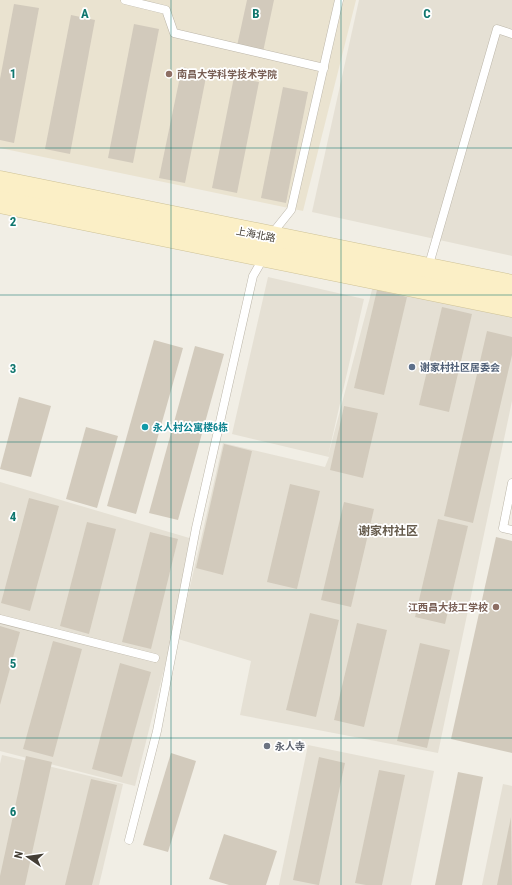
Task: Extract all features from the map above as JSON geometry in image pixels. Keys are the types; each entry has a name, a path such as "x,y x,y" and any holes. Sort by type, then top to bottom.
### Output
{"main road":[{"name":"上海北路","path":"0,182 512,306"},
{"name":"上海北路","path":"0,202 267,246 428,269 512,286"}],"lane":[{"path":"125,0 166,10 174,33 324,68"},
{"path":"129,840 157,731 196,528 253,276 267,246 291,210 339,0"},
{"path":"428,269 497,29 512,34"},
{"path":"512,483 503,528 512,530"},
{"path":"0,619 155,658"}],"shaded area":[{"name":"南昌大学科学技术学院","path":"0,0 356,0 303,211 0,148"},
{"path":"359,0 512,0 512,256 312,212"},
{"path":"268,277 364,299 328,456 373,286 512,316 512,401 438,753 240,715 251,661 178,639 223,443 325,467 329,457 232,434"},
{"path":"0,482 196,540 135,786 0,751"},
{"path":"308,745 434,771 411,885 279,885"},
{"path":"2,755 123,784 99,885 0,885 0,764"},
{"path":"503,784 512,786 512,885 482,885"}],"building":[{"path":"247,0 274,0 263,52 237,46"},
{"path":"14,4 39,8 14,143 0,140 0,79"},
{"path":"71,15 95,20 70,154 45,149"},
{"path":"134,24 159,29 133,163 108,158"},
{"path":"182,67 207,72 185,183 159,178"},
{"path":"234,77 259,82 237,193 212,188"},
{"path":"283,87 308,92 286,203 261,198"},
{"path":"377,290 407,297 384,395 354,388"},
{"path":"442,307 472,314 449,412 419,405"},
{"path":"487,331 512,337 512,355 473,523 444,516"},
{"name":"永人村公寓楼6栋","path":"154,340 183,348 136,514 107,506"},
{"path":"195,346 224,354 178,520 149,513"},
{"path":"19,397 51,406 31,477 0,469"},
{"path":"344,406 378,413 363,478 330,470"},
{"path":"86,427 118,436 97,508 66,499"},
{"path":"224,444 252,451 223,575 196,568"},
{"path":"290,484 320,491 297,589 267,582"},
{"path":"29,498 59,506 30,611 1,603"},
{"path":"344,502 374,509 351,607 321,600"},
{"path":"438,519 468,526 445,624 415,617"},
{"path":"87,522 116,529 89,634 60,626"},
{"path":"150,532 178,539 151,649 122,642"},
{"name":"江西昌大技工学校","path":"496,537 512,541 512,753 451,739"},
{"path":"310,613 339,620 316,717 286,710"},
{"path":"357,623 387,630 364,727 334,720"},
{"path":"0,626 20,632 0,705"},
{"path":"53,641 82,649 53,757 23,749"},
{"path":"420,643 450,650 427,748 397,741"},
{"path":"120,663 151,672 122,777 92,769"},
{"path":"171,753 196,761 168,852 143,845"},
{"path":"26,756 52,762 25,885 0,885 0,876"},
{"path":"319,757 345,763 318,885 293,880"},
{"path":"379,770 405,775 382,885 366,885 355,883"},
{"path":"458,772 483,777 462,885 435,885"},
{"path":"91,779 117,785 92,885 65,885"},
{"path":"511,817 512,885 497,885"},
{"path":"224,834 277,851 266,885 229,885 209,879"}],"place":[{"name":"南昌大学科学技术学院","path":"169,74"},
{"name":"谢家村社区居委会","path":"412,367"},
{"name":"永人村公寓楼6栋","path":"145,427"},
{"name":"江西昌大技工学校","path":"496,607"},
{"name":"永人寺","path":"267,746"}],"district":[{"name":"谢家村社区","path":"388,531"}]}
